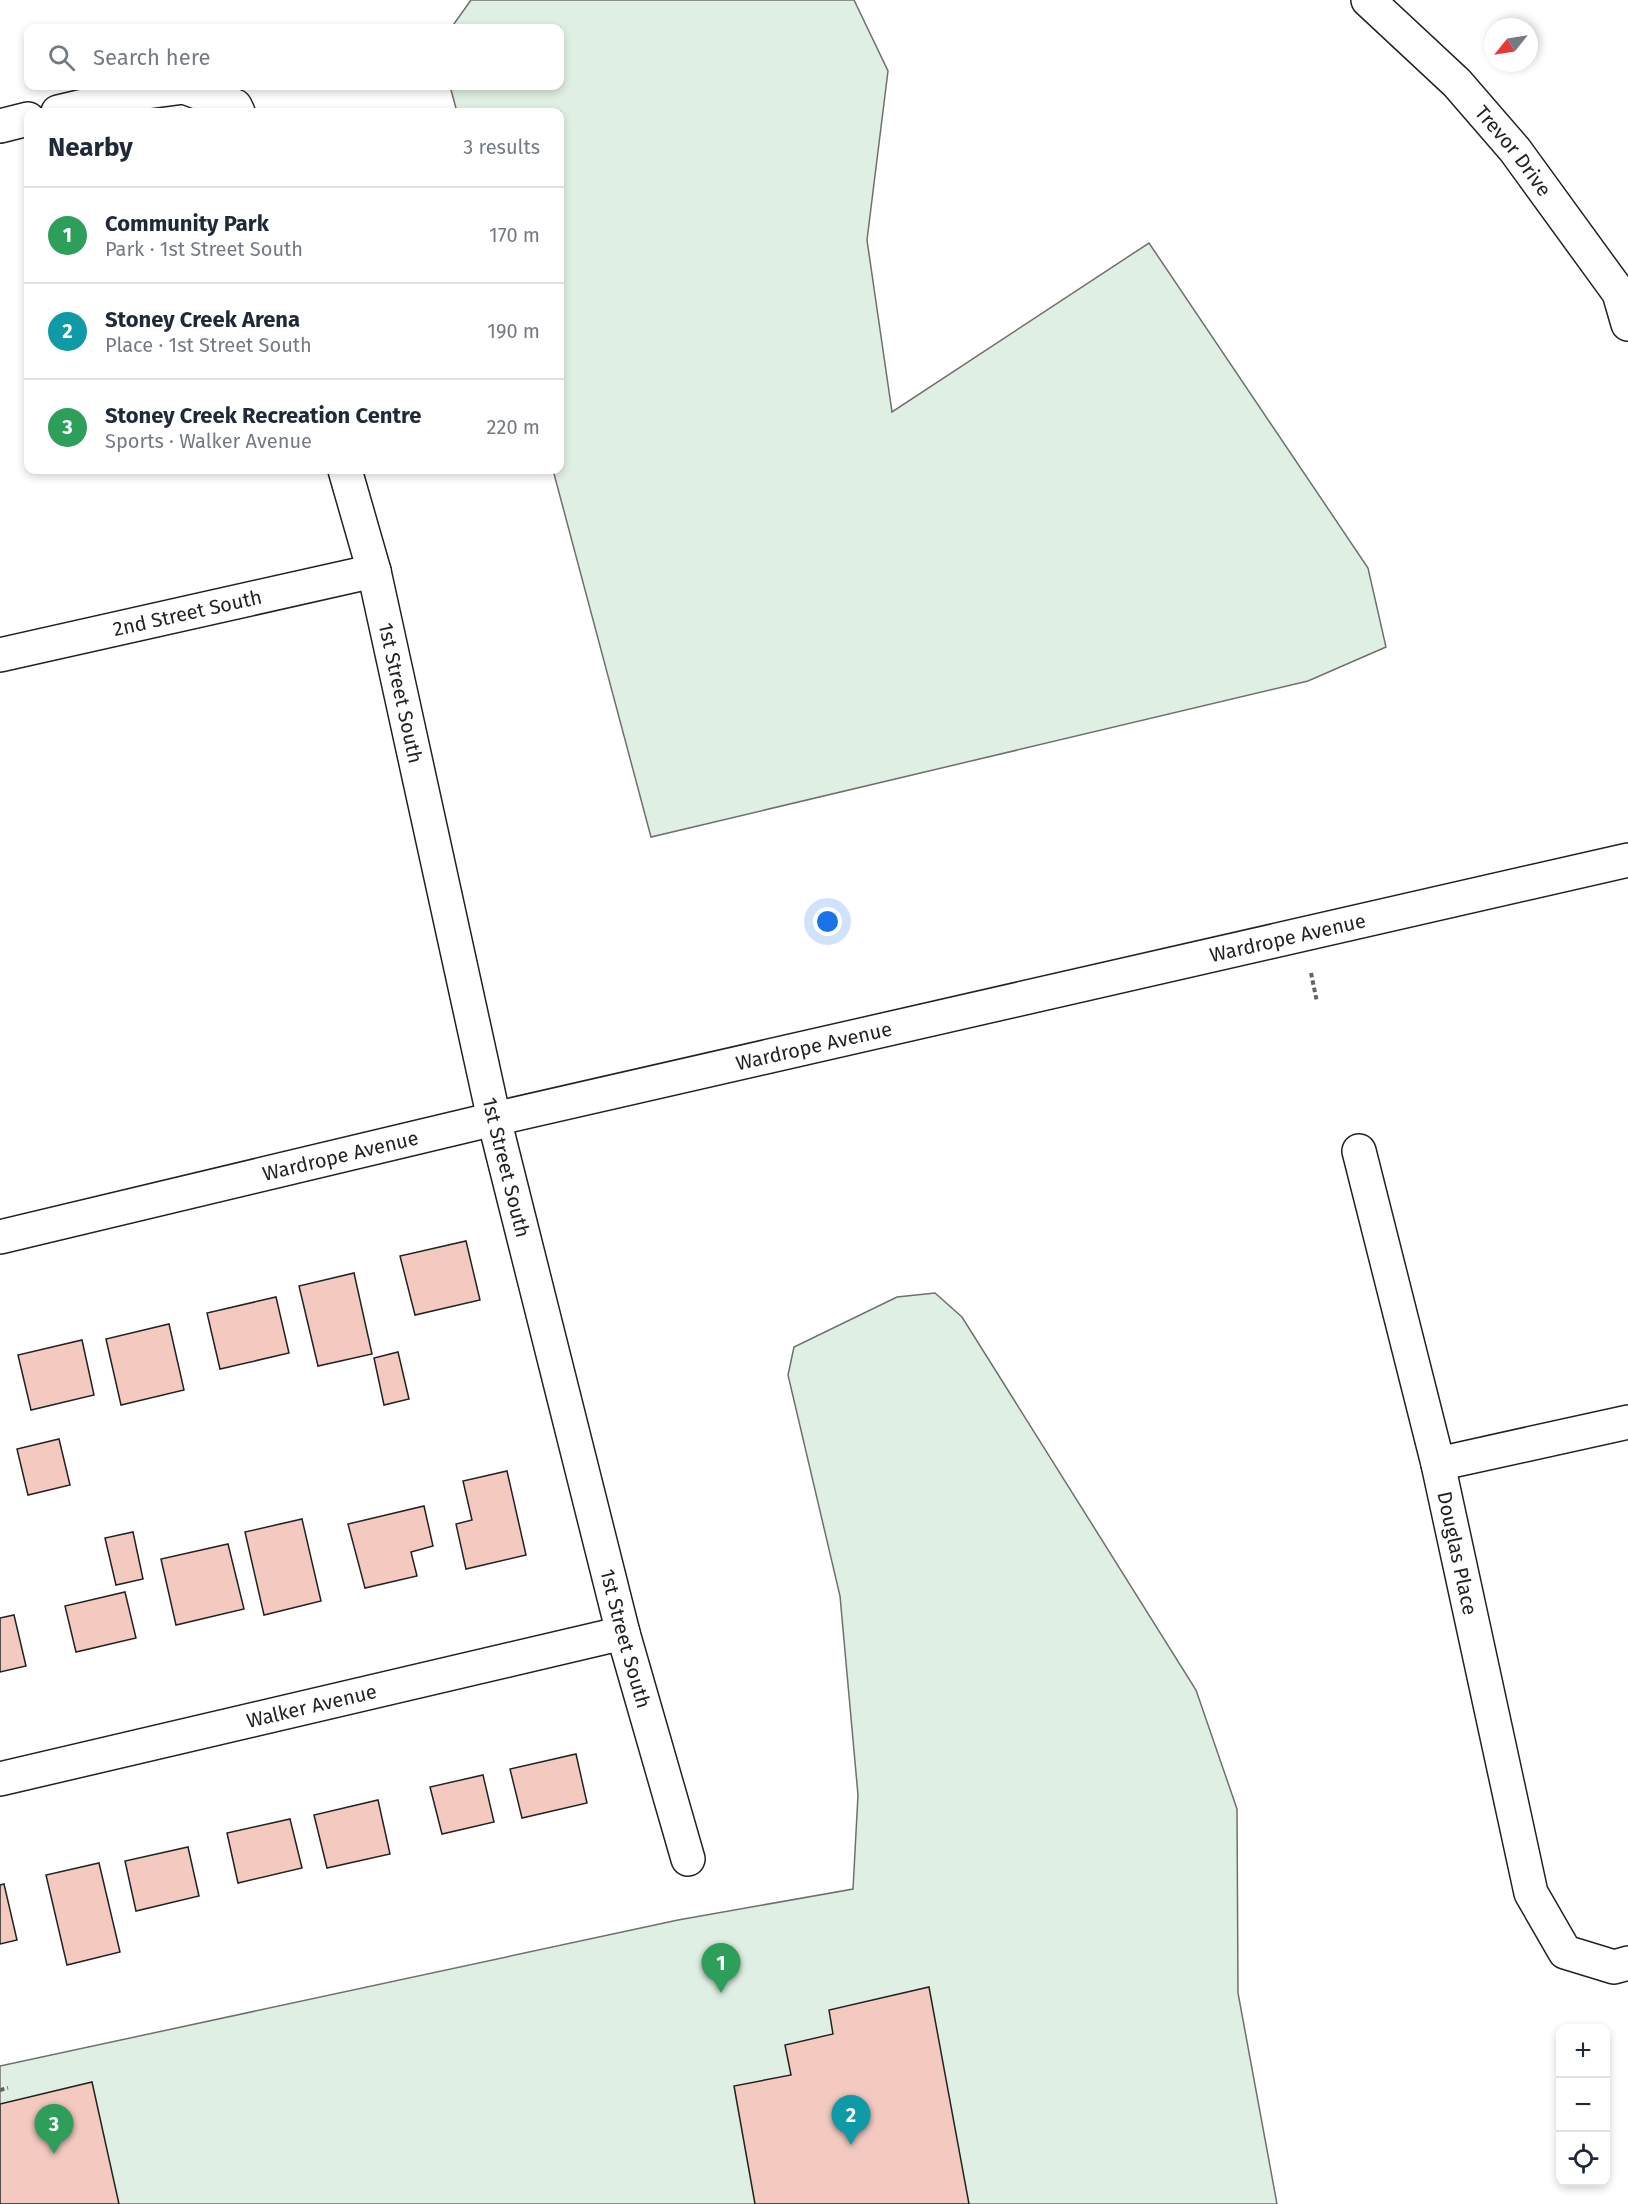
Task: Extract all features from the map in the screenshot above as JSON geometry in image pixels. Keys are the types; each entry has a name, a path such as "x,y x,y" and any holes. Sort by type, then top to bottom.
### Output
{"street":[{"name":"Trevor Drive","path":"1368,0 1457,84 1515,150 1625,303"},
{"path":"75,108 162,90"},
{"path":"192,90 236,108"},
{"path":"0,126 24,120"},
{"name":"1st Street South","path":"346,474 374,572 494,1119 623,1633 688,1859"},
{"name":"2nd Street South","path":"0,655 374,572"},
{"name":"Wardrope Avenue","path":"0,1237 494,1119 1628,860"},
{"name":"Douglas Place","path":"1359,1150 1438,1464 1531,1893 1565,1952 1614,1967 1628,1963"},
{"path":"1438,1464 1628,1422"},
{"name":"Walker Avenue","path":"0,1779 623,1633"}],"path":[{"path":"1310,970 1317,1002"},
{"path":"0,2090 8,2088"}],"green space":[{"path":"471,0 854,0 888,71 867,240 892,412 1149,243 1368,568 1386,647 1308,681 651,837 554,474 564,474 564,108 456,108 451,90 564,90 564,24 454,24"},
{"path":"935,1293 962,1317 1196,1690 1237,1809 1238,1993 1277,2204 0,2204 0,2066 678,1920 853,1889 858,1795 840,1596 788,1375 794,1347 897,1297"}],"building":[{"path":"466,1241 480,1300 415,1315 400,1256"},
{"path":"354,1273 372,1354 318,1366 299,1286"},
{"path":"276,1297 289,1353 220,1369 207,1313"},
{"path":"169,1324 184,1390 121,1405 106,1339"},
{"path":"82,1340 94,1395 31,1410 18,1355"},
{"path":"398,1352 409,1399 384,1405 374,1358"},
{"path":"59,1439 70,1485 28,1495 17,1449"},
{"path":"507,1471 526,1555 466,1569 456,1524 472,1520 463,1481"},
{"path":"424,1506 433,1546 411,1552 417,1576 365,1588 348,1524"},
{"path":"302,1519 321,1601 264,1615 245,1532"},
{"path":"133,1532 143,1579 116,1585 105,1538"},
{"path":"228,1544 244,1609 176,1625 161,1559"},
{"path":"125,1592 136,1638 76,1652 65,1606"},
{"path":"14,1615 26,1666 0,1672 0,1618"},
{"path":"576,1754 587,1803 522,1818 510,1769"},
{"path":"483,1775 494,1822 442,1834 430,1787"},
{"path":"378,1800 390,1854 327,1868 314,1815"},
{"path":"290,1819 302,1868 238,1883 227,1833"},
{"path":"188,1847 199,1896 136,1911 125,1861"},
{"path":"99,1863 120,1952 67,1965 46,1875"},
{"path":"4,1884 17,1940 0,1944 0,1885"},
{"path":"929,1987 969,2204 755,2204 734,2086 791,2075 785,2045 833,2034 829,2010"},
{"path":"92,2082 119,2204 0,2204 0,2104"}],"place":[{"name":"Community Park","path":"721,1993"},
{"name":"Stoney Creek Arena","path":"851,2145"},
{"name":"Stoney Creek Recreation Centre","path":"54,2154"}]}
